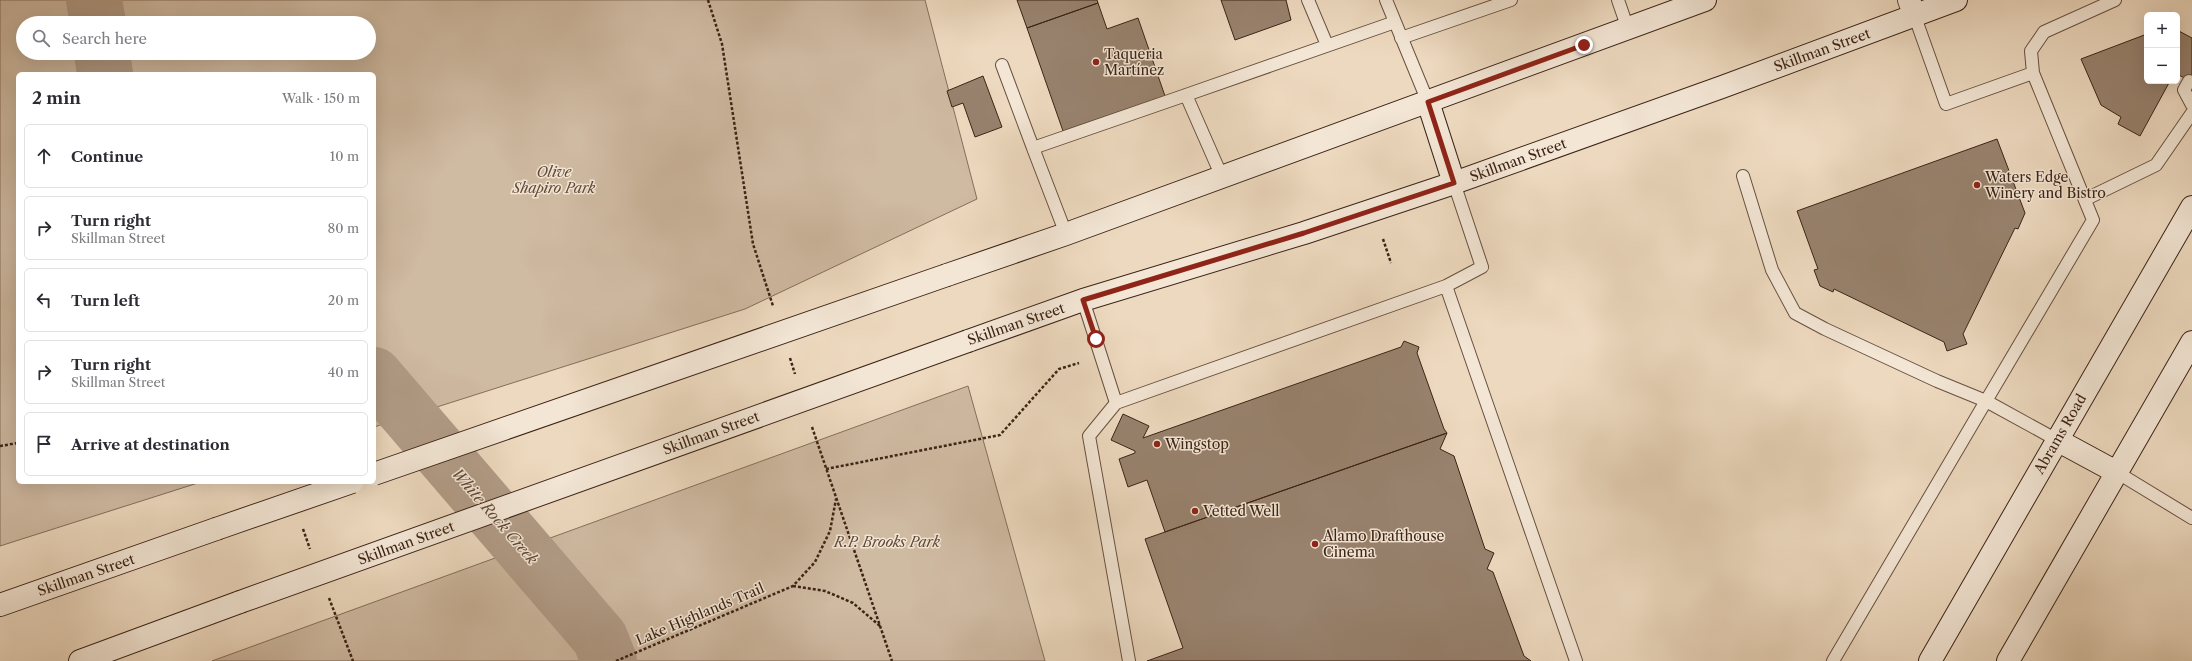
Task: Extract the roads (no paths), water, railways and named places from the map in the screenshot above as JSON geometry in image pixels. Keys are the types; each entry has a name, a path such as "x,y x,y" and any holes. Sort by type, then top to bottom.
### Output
{"main road":[{"path":"376,473 1066,234 1705,0"},
{"name":"Skillman Street","path":"80,661 240,602 1083,300 1304,233 1454,183 1912,8 1956,0"},
{"path":"1428,102 1454,183"},
{"name":"Abrams Road","path":"1930,661 2192,207"},
{"path":"2008,661 2118,473 2192,342"},
{"path":"2057,440 2118,473"},
{"name":"Skillman Street","path":"0,605 346,484"}],"lane":[{"path":"1308,0 1327,45"},
{"path":"1386,0 1428,102"},
{"path":"1401,38 1511,0"},
{"path":"1618,0 1628,29"},
{"path":"1833,661 2093,220 2086,199 2033,73 2031,51 2044,32 2088,5 2115,0"},
{"path":"1912,8 1946,104 2033,73"},
{"path":"1033,148 1395,22"},
{"path":"1002,65 1066,234"},
{"path":"2189,81 2184,90 2192,105"},
{"path":"1186,95 1222,177"},
{"path":"2086,199 2156,165 2192,113"},
{"path":"1743,176 1772,270 1795,313 1825,330 1936,381 1986,401 2057,440"},
{"path":"1130,661 1089,436 1116,403 1446,286 1482,267 1454,183"},
{"path":"1446,286 1576,661"},
{"path":"1083,300 1116,403"},
{"path":"2118,473 2192,518"}],"waterway":[{"name":"White Rock Creek","path":"94,0 97,16"},
{"name":"White Rock Creek","path":"103,60 105,72"},
{"name":"White Rock Creek","path":"376,377 600,638 609,661"}],"place":[{"name":"Taqueria Martínez","path":"1096,62"},
{"name":"Waters Edge Winery and Bistro","path":"1977,185"},
{"name":"Wingstop","path":"1157,444"},
{"name":"Vetted Well","path":"1195,511"},
{"name":"Alamo Drafthouse Cinema","path":"1315,544"}],"park label":[{"name":"Olive Shapiro Park","path":"554,180"},
{"name":"R.P. Brooks Park","path":"887,542"}]}
